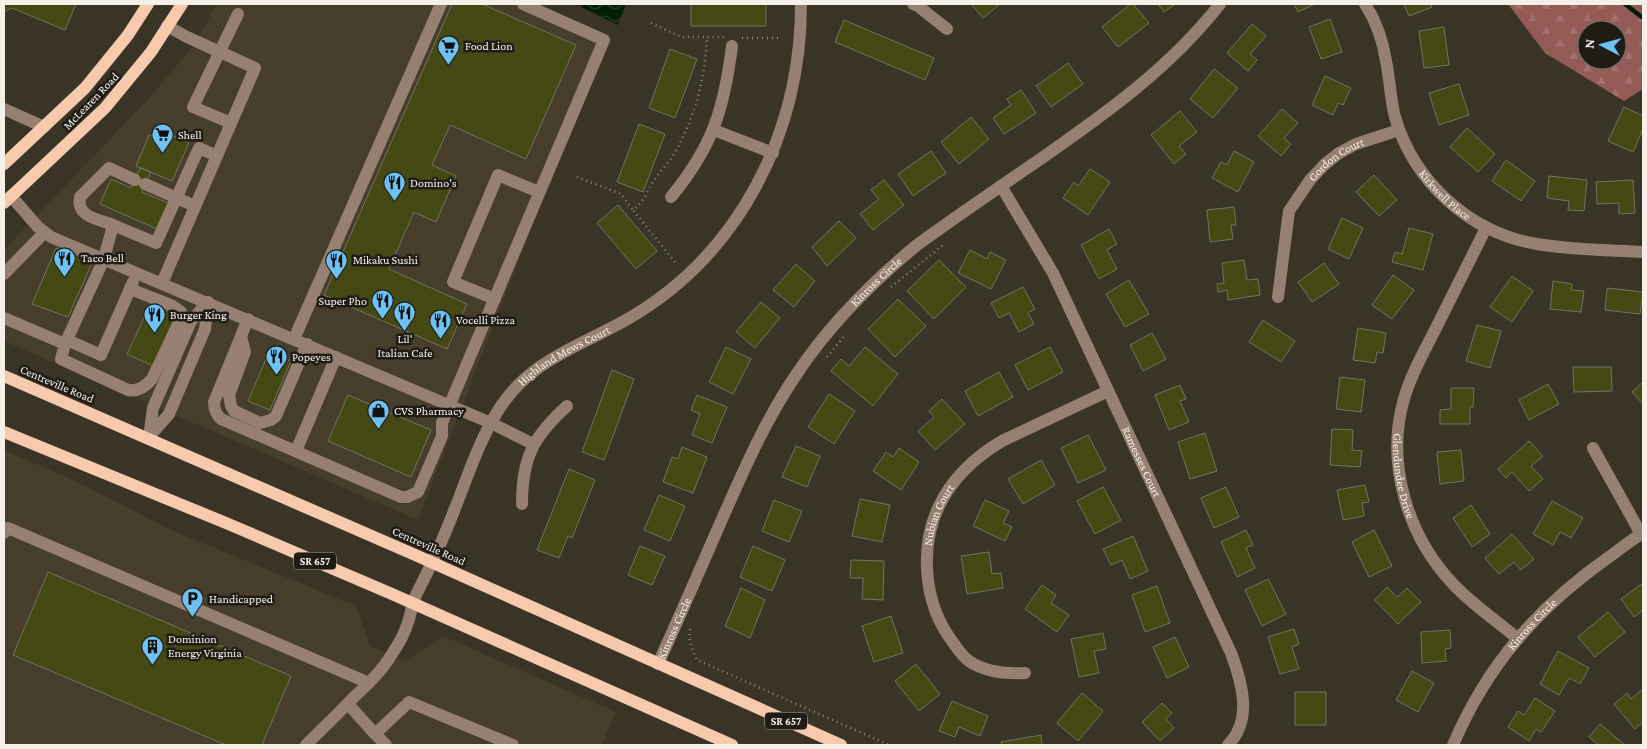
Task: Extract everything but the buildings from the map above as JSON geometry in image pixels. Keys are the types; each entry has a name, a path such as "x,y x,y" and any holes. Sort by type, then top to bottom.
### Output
{"main road":[{"name":"McLearen Road","path":"4,164 85,88 109,60 148,4"},
{"name":"McLearen Road","path":"7,199 105,108 132,78 182,4"},
{"name":"Centreville Road","path":"4,376 432,563 840,745"},
{"name":"SR 657","path":"4,432 226,523 413,603 732,745"}],"street":[{"path":"294,339 441,4"},
{"path":"248,319 214,402 214,409 217,415 221,419 401,497 408,498 418,492 442,436 442,423 604,40 523,4"},
{"name":"Highland Mews Court","path":"306,745 369,683 392,656 407,625 413,603 432,563 491,423 512,391 542,364 565,350 599,335 657,300 688,274 736,220 755,190 773,154 785,119 794,84 800,46 801,4"},
{"path":"912,4 918,6 947,28"},
{"name":"Kinross Circle","path":"658,664 744,468 775,408 797,374 839,319 886,270 917,245 1134,91 1183,46 1220,4"},
{"name":"Kirkwell Place","path":"1365,4 1380,36 1386,60 1392,105 1399,130 1409,153 1442,196 1459,211 1486,228 1509,237 1536,244 1643,252"},
{"path":"231,123 193,107 238,14"},
{"path":"162,283 255,68 168,26"},
{"path":"671,197 696,163 714,130 725,91 731,40"},
{"path":"4,109 44,127"},
{"path":"714,130 773,154"},
{"name":"Gordon Court","path":"1278,297 1289,211 1310,180 1339,153 1356,144 1399,130"},
{"path":"156,243 199,148 217,156"},
{"path":"176,251 85,214 80,209 80,197 109,168 196,206"},
{"path":"495,299 453,282 498,176 540,192"},
{"name":"Ramesses Court","path":"1001,186 1052,273 1231,653 1238,672 1243,698 1243,712 1240,727 1228,745"},
{"path":"7,199 44,233 450,405 533,444"},
{"path":"113,225 104,259 66,342 61,359 128,390 138,390 152,379 182,316 181,312 171,305 130,289"},
{"name":"Glendundee Drive","path":"1486,228 1411,378 1400,418 1398,460 1409,512 1417,532 1434,560 1454,585 1518,639"},
{"path":"4,274 44,233"},
{"path":"4,318 101,355 137,273"},
{"path":"148,438 153,408 191,321 208,302"},
{"path":"148,438 169,414 205,329 208,302"},
{"path":"241,336 246,352 230,389 229,400 234,411 260,423 271,420 276,416 307,344"},
{"path":"296,451 336,356"},
{"name":"Nubian Court","path":"1024,673 999,672 980,667 962,655 947,635 935,612 928,577 928,551 938,507 965,469 985,451 1002,441 1108,391"},
{"path":"522,504 524,473 533,444 551,421 567,406"},
{"path":"1593,448 1642,533"},
{"path":"4,533 8,528 369,683"},
{"name":"Kinross Circle","path":"1453,745 1478,693 1499,662 1518,639 1551,603 1577,580 1642,533"},
{"path":"374,734 409,702 513,745"},
{"path":"348,704 386,745"}],"path":[{"path":"651,23 681,37 707,37 731,40 782,38"},
{"path":"633,210 644,202 652,183 673,156 687,130 702,82 707,37"},
{"path":"578,177 621,194 675,262"},
{"path":"886,292 948,241"},
{"path":"824,362 846,334"},
{"path":"693,623 689,632 692,648 697,660 889,745"}],"shaded area":[{"path":"216,4 523,4 604,40 418,520 4,341 4,250 150,97 197,42"},
{"path":"4,450 84,485 171,530 356,606 370,646 406,661 443,636 616,712 602,745 4,745"}],"green space":[{"path":"1508,4 1643,4 1643,89 1624,101 1545,53"}],"water":[{"path":"575,4 626,4 618,25"}],"waterway":[{"path":"1625,4 1643,18"}],"place":[{"name":"Food Lion","path":"449,65"},
{"name":"Shell","path":"162,154"},
{"name":"Domino's","path":"394,202"},
{"name":"Taco Bell","path":"65,277"},
{"name":"Mikaku Sushi","path":"337,279"},
{"name":"Super Pho","path":"383,320"},
{"name":"Lil' Italian Cafe","path":"405,331"},
{"name":"Burger King","path":"154,334"},
{"name":"Vocelli Pizza","path":"440,339"},
{"name":"Popeyes","path":"276,376"},
{"name":"CVS Pharmacy","path":"378,430"},
{"name":"Handicapped","path":"193,618"},
{"name":"Dominion Energy Virginia","path":"152,665"}]}
